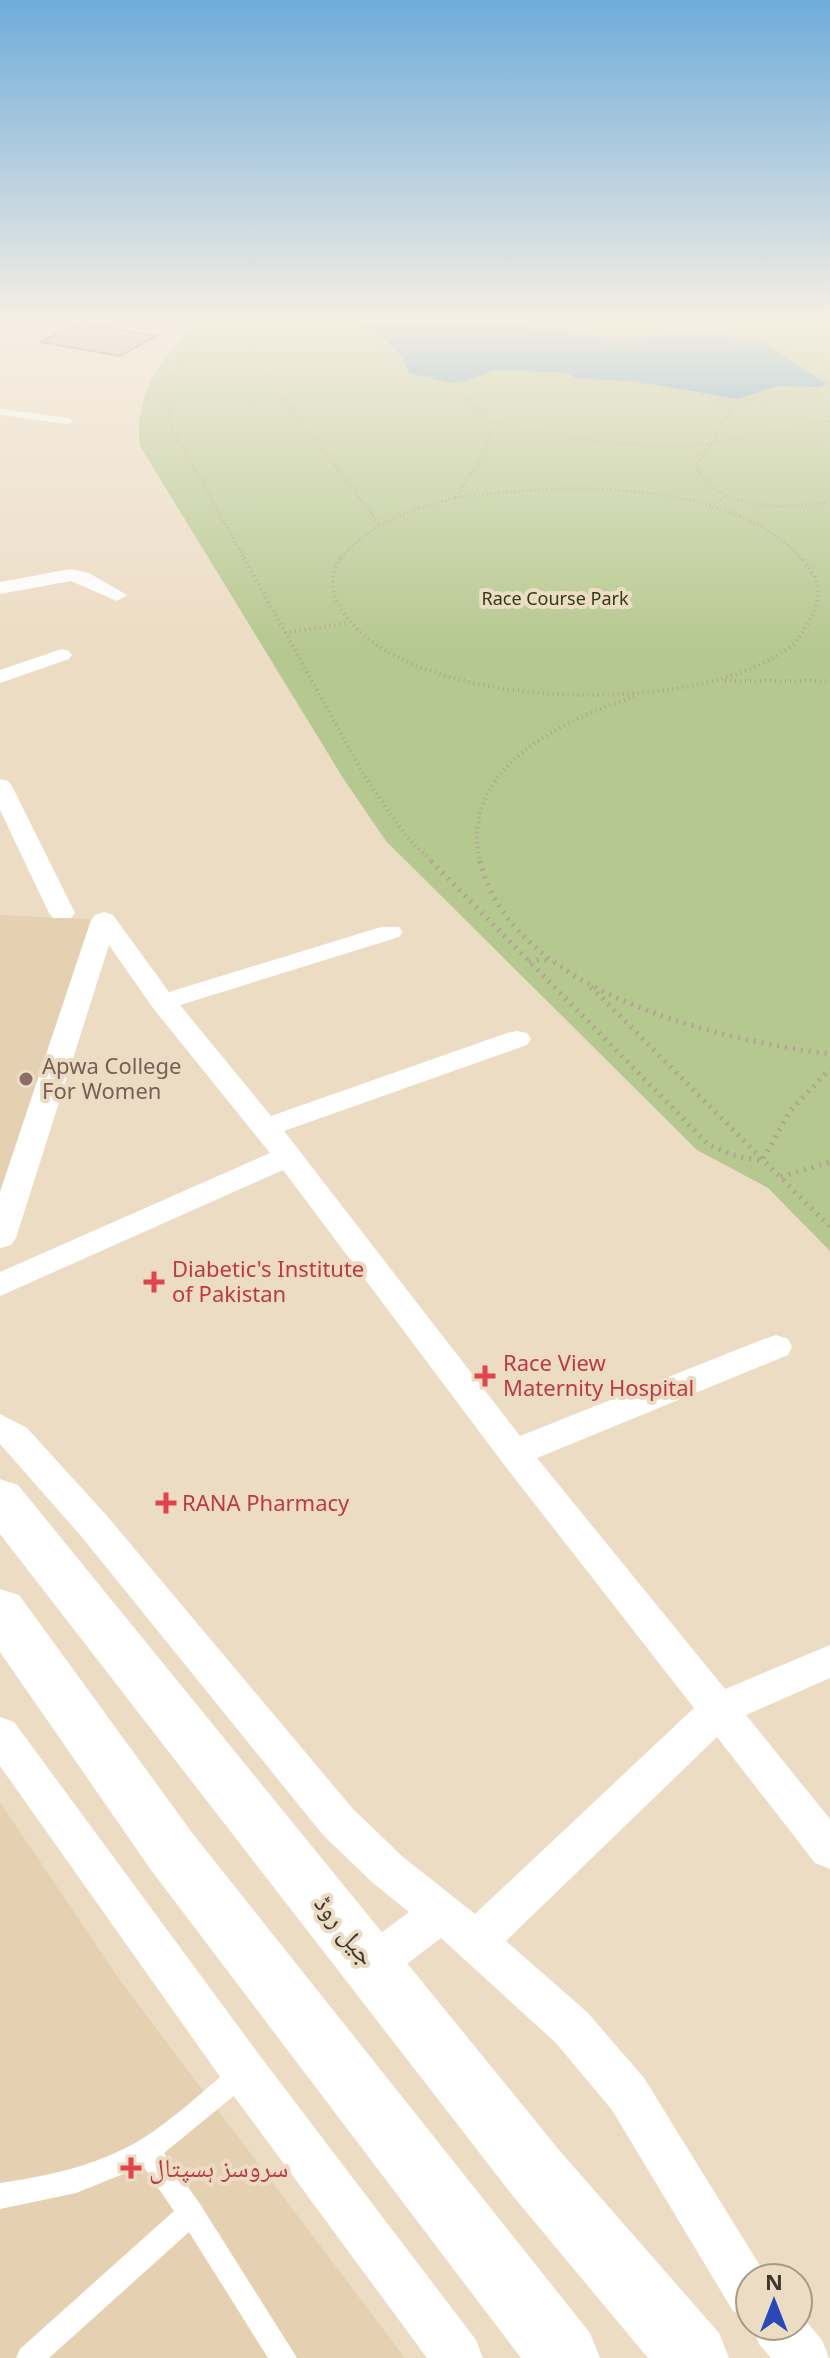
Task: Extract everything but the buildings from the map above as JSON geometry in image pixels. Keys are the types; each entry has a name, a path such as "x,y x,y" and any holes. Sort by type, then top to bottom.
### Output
{"main road":[{"name":"جیل روڈ","path":"0,1498 536,2173 694,2358"},
{"path":"0,1610 172,1852 565,2358"}],"street":[{"path":"0,588 71,575 82,577 117,595"},
{"path":"0,677 62,655"},
{"path":"1,791 62,913"},
{"path":"0,1238 104,920 163,1002 288,1156 514,1453 830,1850"},
{"path":"163,1002 390,932"},
{"path":"265,1128 517,1039"},
{"path":"0,1285 288,1156"},
{"path":"514,1453 776,1347"},
{"path":"0,1427 15,1437 94,1526 338,1822 388,1870 442,1912 572,2028 628,2094 734,2268"},
{"path":"475,1943 720,1709 830,1661"},
{"path":"0,1734 244,2072 458,2358"},
{"path":"372,1965 442,1912"},
{"path":"790,2342 804,2358"}],"lane":[{"path":"0,2196 38,2190 90,2175 147,2150 244,2072"},
{"path":"147,2150 284,2358"},
{"path":"29,2358 191,2213"}],"path":[{"path":"174,431 365,777 406,836 708,1144 732,1155 762,1161"},
{"path":"309,431 380,525"},
{"path":"455,498 492,431"},
{"path":"532,431 610,444 712,444 778,431"},
{"path":"719,431 695,465 697,473 726,496 776,506 809,506 830,502"},
{"path":"543,488 610,489 662,495 709,507 759,528 804,560 818,581 820,603 811,626 790,649 757,667 716,681 642,694 551,694 463,681 413,665 374,645 347,623 334,602 332,580 339,560 380,525 414,510 455,498 543,488"},
{"path":"709,507 726,496"},
{"path":"285,633 347,623"},
{"path":"716,681 830,681"},
{"path":"642,694 582,716 538,740 504,769 482,802 475,840 483,879 508,920 554,961 584,980 642,1009 692,1027 761,1044 830,1054"},
{"path":"529,962 540,959 554,961"},
{"path":"584,980 830,1227"},
{"path":"762,1161 790,1111 830,1069"},
{"path":"781,1177 830,1162"}],"shaded area":[{"name":"Apwa College For Women","path":"0,915 104,920 0,1238"},
{"name":"سروسز ہسپتال","path":"0,1802 119,1979 405,2358 0,2358"}],"green space":[{"name":"Race Course Park","path":"139,431 830,431 830,1251 768,1188 697,1150 386,841 343,778 140,446"}],"place":[{"name":"Apwa College For Women","path":"26,1079"},
{"name":"Diabetic's Institute of Pakistan","path":"154,1282"},
{"name":"Race View Maternity Hospital","path":"485,1376"},
{"name":"RANA Pharmacy","path":"166,1503"},
{"name":"سروسز ہسپتال","path":"131,2168"}]}
